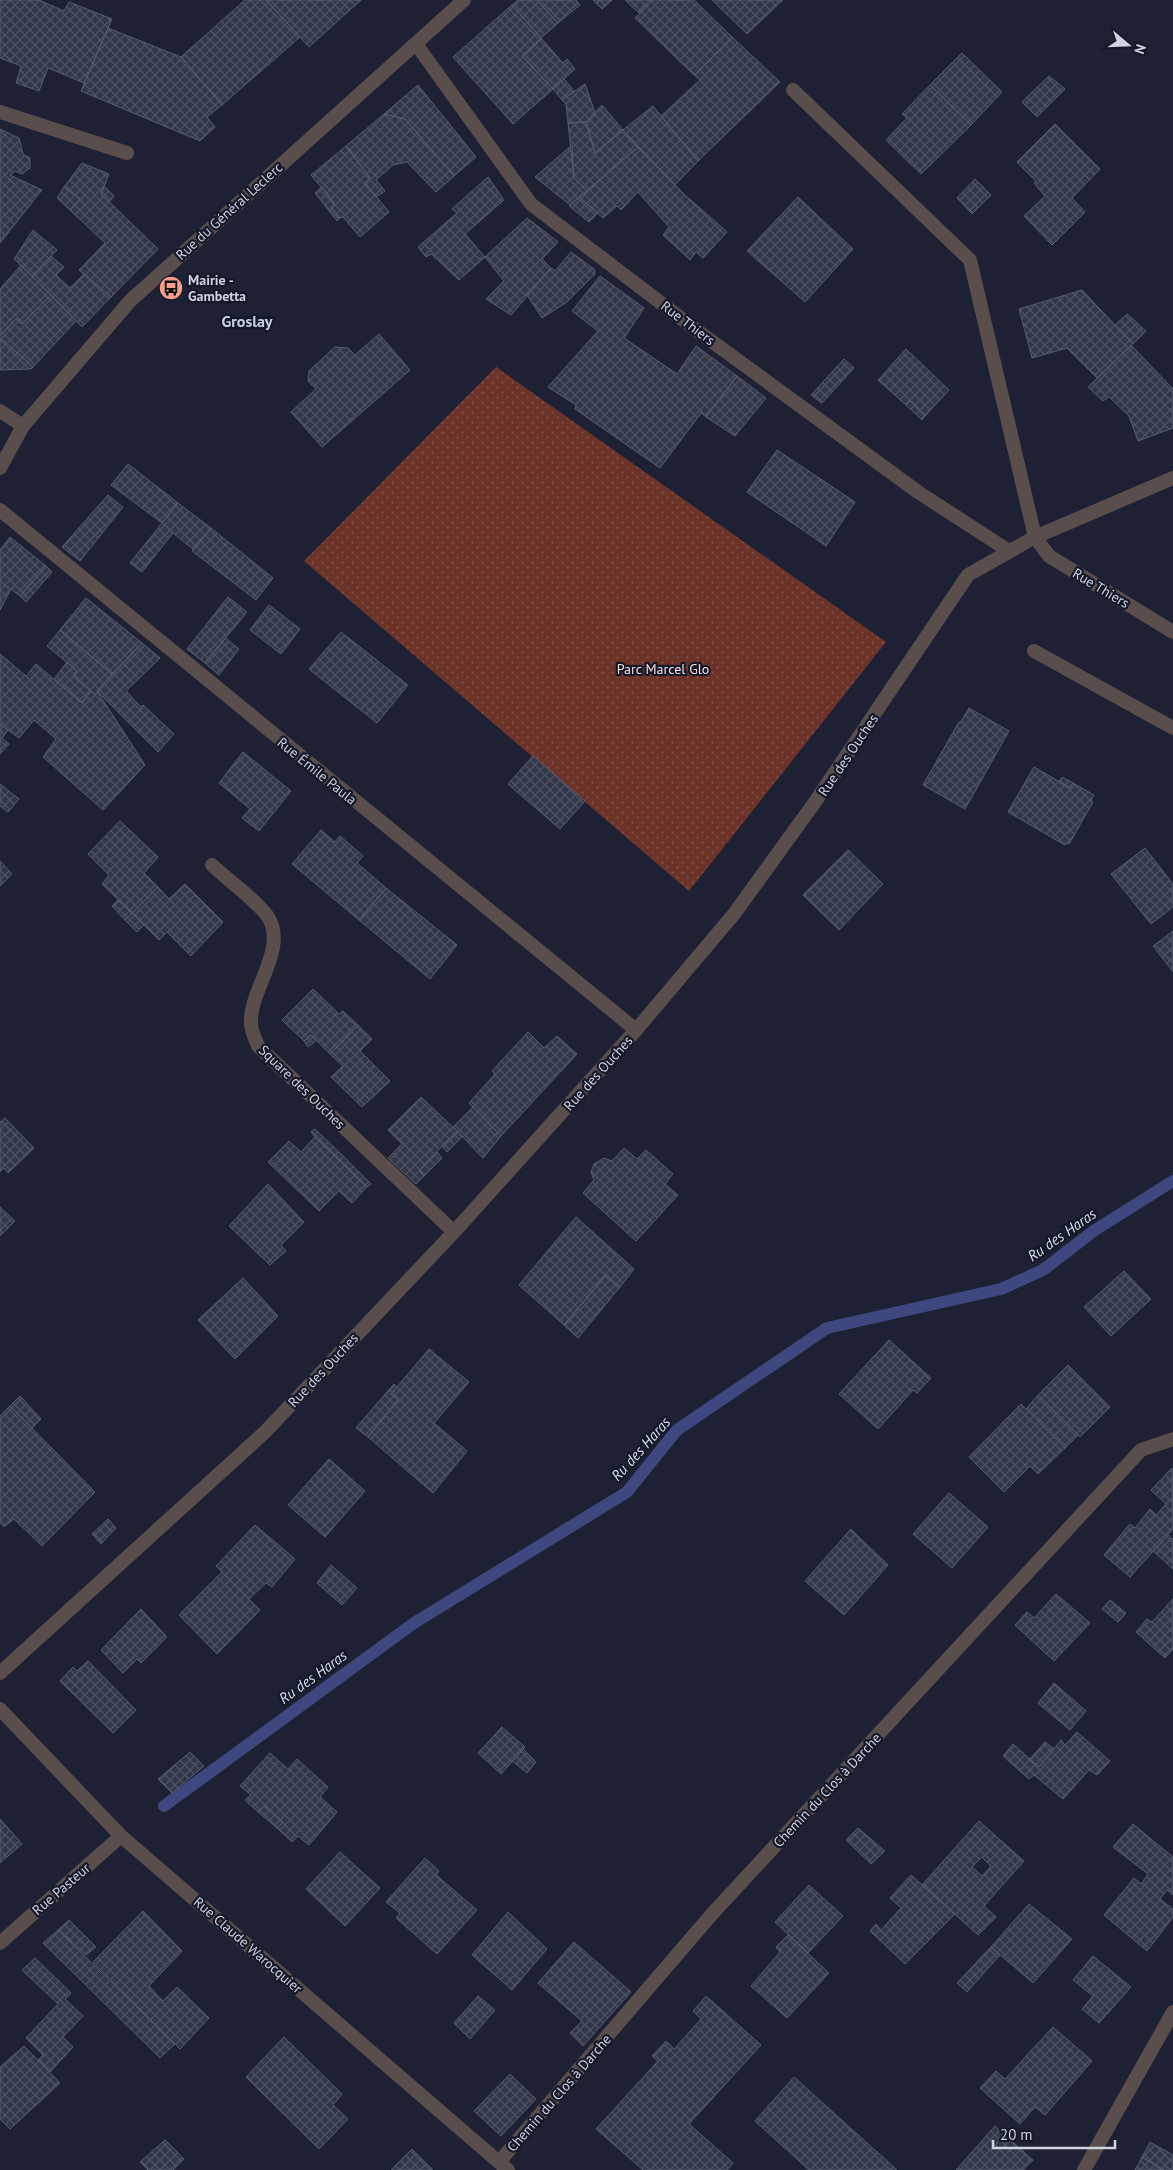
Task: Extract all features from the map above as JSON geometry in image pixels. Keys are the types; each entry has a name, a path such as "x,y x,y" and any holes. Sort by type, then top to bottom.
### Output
{"street":[{"name":"Rue du Général Leclerc","path":"0,468 23,426 130,301 464,0"},
{"name":"Rue Thiers","path":"416,44 531,204 695,329 918,492 1010,551"},
{"path":"793,90 970,260 1035,537"},
{"path":"0,112 127,152"},
{"path":"0,411 23,426"},
{"name":"Rue des Ouches","path":"0,1673 265,1432 454,1232 636,1030 746,898 815,802 968,575 1035,537 1173,478"},
{"name":"Rue Émile Paula","path":"0,510 636,1030"},
{"name":"Rue Thiers","path":"1035,537 1049,556 1173,632"},
{"path":"1034,651 1173,728"},
{"name":"Square des Ouches","path":"212,865 267,915 273,934 272,955 254,1005 250,1025 258,1046 454,1232"},
{"name":"Chemin du Clos à Darche","path":"504,2166 712,1914 1141,1450 1173,1439"},
{"name":"Rue Claude Warocquier","path":"0,1709 121,1836 504,2166"},
{"name":"Rue Pasteur","path":"0,1943 121,1836"},
{"path":"1084,2170 1173,2012"}],"green space":[{"name":"Parc Marcel Glo","path":"496,367 886,642 689,891 304,561"}],"building":[{"path":"0,0 39,0 64,11 69,2 112,19 84,83 48,68 39,91 16,83 21,66 0,58"},
{"path":"245,0 266,0 300,37 222,105 181,57"},
{"path":"266,0 361,0 309,47"},
{"path":"518,0 537,0 558,23 541,38 512,5"},
{"path":"537,0 576,0 580,5 558,23"},
{"path":"593,0 612,0 602,9"},
{"path":"625,0 653,0 639,13"},
{"path":"653,0 694,0 732,37 694,75 635,18"},
{"path":"712,0 783,0 747,34"},
{"path":"512,5 541,38 522,56 553,89 513,124 453,57"},
{"path":"108,28 181,57 222,105 207,117 215,127 200,141 81,91"},
{"path":"732,37 780,82 698,161 661,116 700,80 694,75"},
{"path":"541,38 563,63 567,59 575,69 553,89 522,56"},
{"path":"962,53 1002,92 971,125 930,85"},
{"path":"1049,76 1065,89 1037,117 1022,102"},
{"path":"564,79 574,91 562,100 553,89"},
{"path":"585,84 595,113 586,122 568,123 566,104 562,100"},
{"path":"418,85 476,157 454,176 405,119 384,114"},
{"path":"930,85 971,125 921,174 886,140 907,118 902,114"},
{"path":"602,105 623,130 595,153 586,122"},
{"path":"653,106 698,161 675,185 623,130"},
{"path":"384,114 405,119 454,176 436,192 407,162 393,165 376,180 385,191 376,197 365,183 370,178 346,146"},
{"path":"586,122 595,153 623,130 638,147 587,191 574,178 568,123"},
{"path":"1055,124 1100,169 1072,198 1085,212 1052,245 1024,216 1045,196 1034,183 1036,181 1017,162"},
{"path":"0,129 19,138 23,154 30,158 30,168 22,174 15,171 10,175 42,190 0,243"},
{"path":"572,145 574,178 587,191 570,205 535,177"},
{"path":"346,146 370,178 365,183 389,212 360,237 343,217 340,218 331,207 335,204 311,175"},
{"path":"638,147 684,194 727,232 703,258 696,252 690,260 663,235 669,227 638,192 621,210 617,206 603,218 579,197"},
{"path":"82,163 109,174 101,194 158,249 111,297 79,270 105,243 70,210 80,199 64,187"},
{"path":"488,177 504,200 465,234 485,257 459,280 431,254 426,257 418,247 457,213 452,209"},
{"path":"975,179 991,195 972,214 957,198"},
{"path":"104,186 114,196 109,202 101,194"},
{"path":"64,187 80,199 70,210 57,198"},
{"path":"322,187 335,204 331,207 340,218 337,221 315,193"},
{"path":"579,197 598,213 589,222 569,206"},
{"path":"798,197 853,249 805,302 747,251"},
{"path":"527,218 558,242 542,259 551,268 511,315 486,299 504,281 485,257"},
{"path":"33,230 57,250 32,276 14,259"},
{"path":"571,252 594,269 595,274 567,302 542,318 527,295 551,268 555,271"},
{"path":"51,256 64,267 56,275 70,288 84,274 111,297 82,327 32,276"},
{"path":"21,265 51,295 22,324 16,319 0,336 0,289"},
{"path":"600,276 644,308 624,338 677,374 696,346 737,376 706,417 701,413 660,468 575,409 576,405 548,387 598,331 572,311"},
{"path":"1082,290 1133,344 1097,378 1067,348 1032,358 1019,309"},
{"path":"51,295 76,321 33,367 0,336 16,319 22,324"},
{"path":"1127,314 1146,331 1133,344 1115,325"},
{"path":"379,334 410,370 322,447 291,412 316,389 308,381 309,371 335,347 348,348 355,355"},
{"path":"0,338 33,367 31,369 0,370"},
{"path":"1131,345 1173,389 1173,428 1138,441 1129,416 1109,397 1103,401 1088,387"},
{"path":"906,349 949,390 925,416 910,401 906,405 878,380"},
{"path":"844,359 854,368 822,403 811,395"},
{"path":"737,376 766,398 735,436 706,417"},
{"path":"910,401 925,416 922,420 906,405"},
{"path":"777,450 855,502 826,546 747,492"},
{"path":"128,464 178,503 162,523 111,485"},
{"path":"108,495 123,507 80,561 62,547"},
{"path":"178,503 211,528 194,550 173,533 142,572 130,563"},
{"path":"211,528 273,578 256,600 192,551"},
{"path":"10,537 46,566 20,596 11,589 0,610 0,550"},
{"path":"46,566 52,572 26,602 20,596"},
{"path":"228,597 247,612 205,663 187,649"},
{"path":"86,598 142,643 112,674 60,630"},
{"path":"269,605 300,629 281,654 250,630"},
{"path":"60,630 112,674 97,691 145,765 103,810 43,757 56,739 34,720 19,738 0,724 0,654 26,676 36,664 82,703 91,691 73,676 77,671 47,646"},
{"path":"341,632 408,685 377,723 309,669"},
{"path":"225,638 239,649 219,675 205,663"},
{"path":"142,643 160,658 126,691 141,707 143,705 174,734 158,752 97,691"},
{"path":"67,662 77,671 73,676 91,691 82,703 54,679"},
{"path":"969,708 1009,731 965,809 923,785"},
{"path":"0,724 8,730 2,738 9,744 0,754"},
{"path":"243,752 291,791 259,831 242,818 250,809 219,783"},
{"path":"533,756 585,801 560,829 508,784"},
{"path":"1034,767 1070,788 1073,783 1094,795 1091,800 1093,802 1069,844 1065,845 1008,812"},
{"path":"1062,777 1073,783 1070,788 1059,782"},
{"path":"0,784 19,799 8,812 0,806"},
{"path":"120,821 158,857 144,873 158,887 132,913 102,884 109,875 88,854"},
{"path":"321,830 335,842 340,836 363,856 357,863 386,888 359,920 292,864"},
{"path":"1145,848 1173,884 1173,907 1151,924 1111,874"},
{"path":"848,850 883,884 839,930 803,895"},
{"path":"0,861 12,874 0,886"},
{"path":"185,884 223,922 191,956 167,932 159,940 132,913 158,887 169,899"},
{"path":"386,888 457,945 430,979 359,920"},
{"path":"118,900 132,913 125,920 112,906"},
{"path":"132,913 144,925 137,932 125,920"},
{"path":"1173,931 1173,972 1153,946"},
{"path":"313,989 339,1014 343,1011 358,1025 330,1054 311,1035 304,1041 282,1020"},
{"path":"358,1025 372,1039 360,1051 390,1081 362,1107 331,1077 343,1066 330,1054"},
{"path":"528,1032 544,1048 557,1036 577,1054 501,1136 469,1103 495,1074 492,1071"},
{"path":"311,1035 317,1040 308,1047 304,1041"},
{"path":"421,1097 457,1131 419,1170 424,1176 416,1184 388,1158 402,1144 388,1130"},
{"path":"473,1107 501,1136 483,1158 453,1127"},
{"path":"5,1118 34,1148 8,1173 4,1168 0,1172 0,1122"},
{"path":"315,1129 371,1184 367,1187 315,1137 311,1132"},
{"path":"457,1131 462,1137 447,1152 442,1146"},
{"path":"315,1137 367,1187 352,1203 339,1191 319,1211 268,1162 289,1141 301,1152"},
{"path":"624,1148 637,1159 646,1150 673,1174 665,1184 678,1195 636,1241 583,1193 594,1180 591,1172 594,1164 604,1158 612,1161"},
{"path":"437,1152 442,1158 424,1176 419,1170"},
{"path":"268,1184 304,1222 281,1245 286,1251 270,1265 229,1226"},
{"path":"0,1207 15,1221 0,1236"},
{"path":"576,1217 634,1269 620,1287 606,1275 564,1325 519,1285"},
{"path":"1124,1271 1151,1299 1111,1336 1084,1307"},
{"path":"606,1275 620,1287 578,1338 564,1325"},
{"path":"243,1278 278,1316 235,1359 198,1320"},
{"path":"889,1340 931,1378 917,1393 913,1390 878,1429 839,1394"},
{"path":"429,1349 469,1382 434,1423 467,1451 433,1493 368,1437 398,1400 391,1394"},
{"path":"1068,1365 1110,1407 1080,1437 1038,1395"},
{"path":"394,1384 397,1387 391,1394 398,1400 368,1437 356,1428"},
{"path":"1038,1395 1078,1435 1065,1448 1026,1409"},
{"path":"20,1396 41,1419 32,1428 10,1406"},
{"path":"1021,1404 1065,1448 1038,1474 1030,1466 1004,1492 969,1457"},
{"path":"10,1406 95,1492 42,1546 14,1519 4,1527 0,1523 0,1416"},
{"path":"329,1459 365,1491 325,1537 288,1505"},
{"path":"1172,1468 1173,1529 1130,1577 1104,1555 1130,1524 1135,1528 1150,1509 1156,1515 1166,1504 1151,1490"},
{"path":"949,1493 988,1527 952,1568 913,1534"},
{"path":"108,1519 116,1528 101,1544 92,1534"},
{"path":"255,1525 295,1559 272,1587 266,1583 249,1599 216,1566"},
{"path":"851,1529 888,1565 844,1615 805,1581"},
{"path":"1168,1535 1173,1539 1173,1569 1153,1551"},
{"path":"331,1565 357,1588 342,1605 317,1583"},
{"path":"222,1572 260,1610 217,1654 179,1615"},
{"path":"1056,1594 1090,1623 1054,1661 1015,1625 1027,1612 1034,1618"},
{"path":"1173,1599 1173,1649 1165,1658 1136,1632 1147,1619 1152,1622"},
{"path":"1110,1600 1126,1613 1118,1622 1102,1609"},
{"path":"141,1609 167,1637 141,1663 137,1659 123,1673 101,1650"},
{"path":"88,1661 136,1710 113,1733 60,1681 73,1667 77,1671"},
{"path":"1054,1683 1086,1711 1070,1730 1038,1703"},
{"path":"502,1727 525,1747 501,1774 478,1753"},
{"path":"1077,1732 1110,1761 1097,1775 1089,1770 1063,1799 1034,1775 1029,1779 1003,1756 1013,1744 1039,1767 1061,1740 1065,1745"},
{"path":"1045,1742 1054,1749 1039,1767 1030,1759"},
{"path":"523,1749 536,1762 527,1773 512,1761"},
{"path":"190,1752 204,1766 172,1793 158,1779"},
{"path":"270,1753 288,1769 297,1759 328,1787 320,1797 337,1812 309,1845 298,1836 292,1842 277,1828 283,1822 264,1806 258,1812 245,1800 251,1795 240,1786"},
{"path":"264,1806 283,1822 277,1828 258,1812"},
{"path":"0,1819 22,1844 0,1863"},
{"path":"979,1821 1024,1861 984,1906 996,1917 978,1935 922,1885","holes":["982,1857 991,1866 982,1876 972,1867"]},
{"path":"1133,1824 1173,1857 1173,1895 1167,1890 1160,1899 1173,1909 1173,1917 1147,1951 1104,1915 1134,1878 1141,1884 1148,1874 1113,1847"},
{"path":"858,1828 885,1851 871,1864 846,1840"},
{"path":"340,1852 380,1888 345,1926 306,1889"},
{"path":"425,1858 439,1871 436,1875 477,1910 437,1954 396,1918 400,1913 386,1902"},
{"path":"911,1875 955,1914 905,1964 870,1931 876,1924 881,1930 901,1908 890,1898"},
{"path":"809,1885 843,1916 808,1953 775,1922"},
{"path":"1029,1904 1072,1939 1033,1983 991,1947"},
{"path":"143,1911 182,1951 149,1986 163,2001 177,1987 209,2018 180,2049 93,1962"},
{"path":"508,1912 547,1949 512,1990 472,1955"},
{"path":"69,1920 96,1947 86,1955 58,1930"},
{"path":"58,1930 175,2044 160,2058 43,1943"},
{"path":"788,1935 829,1973 787,2018 751,1986 780,1952 776,1947"},
{"path":"574,1942 631,1992 583,2046 570,2033 582,2021 538,1983"},
{"path":"991,1947 1000,1955 967,1992 957,1983"},
{"path":"1093,1956 1131,1987 1099,2023 1082,2009 1093,1996 1073,1980"},
{"path":"35,1958 71,1993 65,1999 83,2016 63,2037 73,2047 50,2072 38,2060 43,2055 26,2038 58,2004 22,1970"},
{"path":"478,1996 495,2010 470,2039 454,2023"},
{"path":"706,1996 761,2045 689,2124 733,2163 727,2170 643,2170 596,2129 658,2061 652,2056 666,2041 674,2049 701,2019 693,2011"},
{"path":"1053,2027 1092,2061 1045,2115 1035,2107 1020,2124 980,2088 996,2071 1005,2079"},
{"path":"284,2037 342,2094 333,2105 348,2119 319,2149 246,2077"},
{"path":"24,2046 60,2083 10,2129 0,2119 0,2067"},
{"path":"510,2074 536,2099 501,2136 474,2111"},
{"path":"794,2077 897,2170 809,2170 755,2121"},
{"path":"995,2126 1033,2160 1023,2170 956,2170"},
{"path":"165,2140 184,2159 173,2170 148,2170 140,2162"},
{"path":"1150,2142 1173,2155 1173,2170 1164,2170 1142,2157"},
{"path":"412,2149 433,2170 391,2170"},
{"path":"1142,2157 1164,2170 1135,2170"}],"waterway":[{"name":"Ru des Haras","path":"164,1806 414,1623 627,1492 677,1430 827,1328 1001,1289 1043,1270 1095,1230 1173,1181"}],"place":[{"name":"Mairie - Gambetta","path":"171,288"}],"district":[{"name":"Groslay","path":"247,321"}]}
